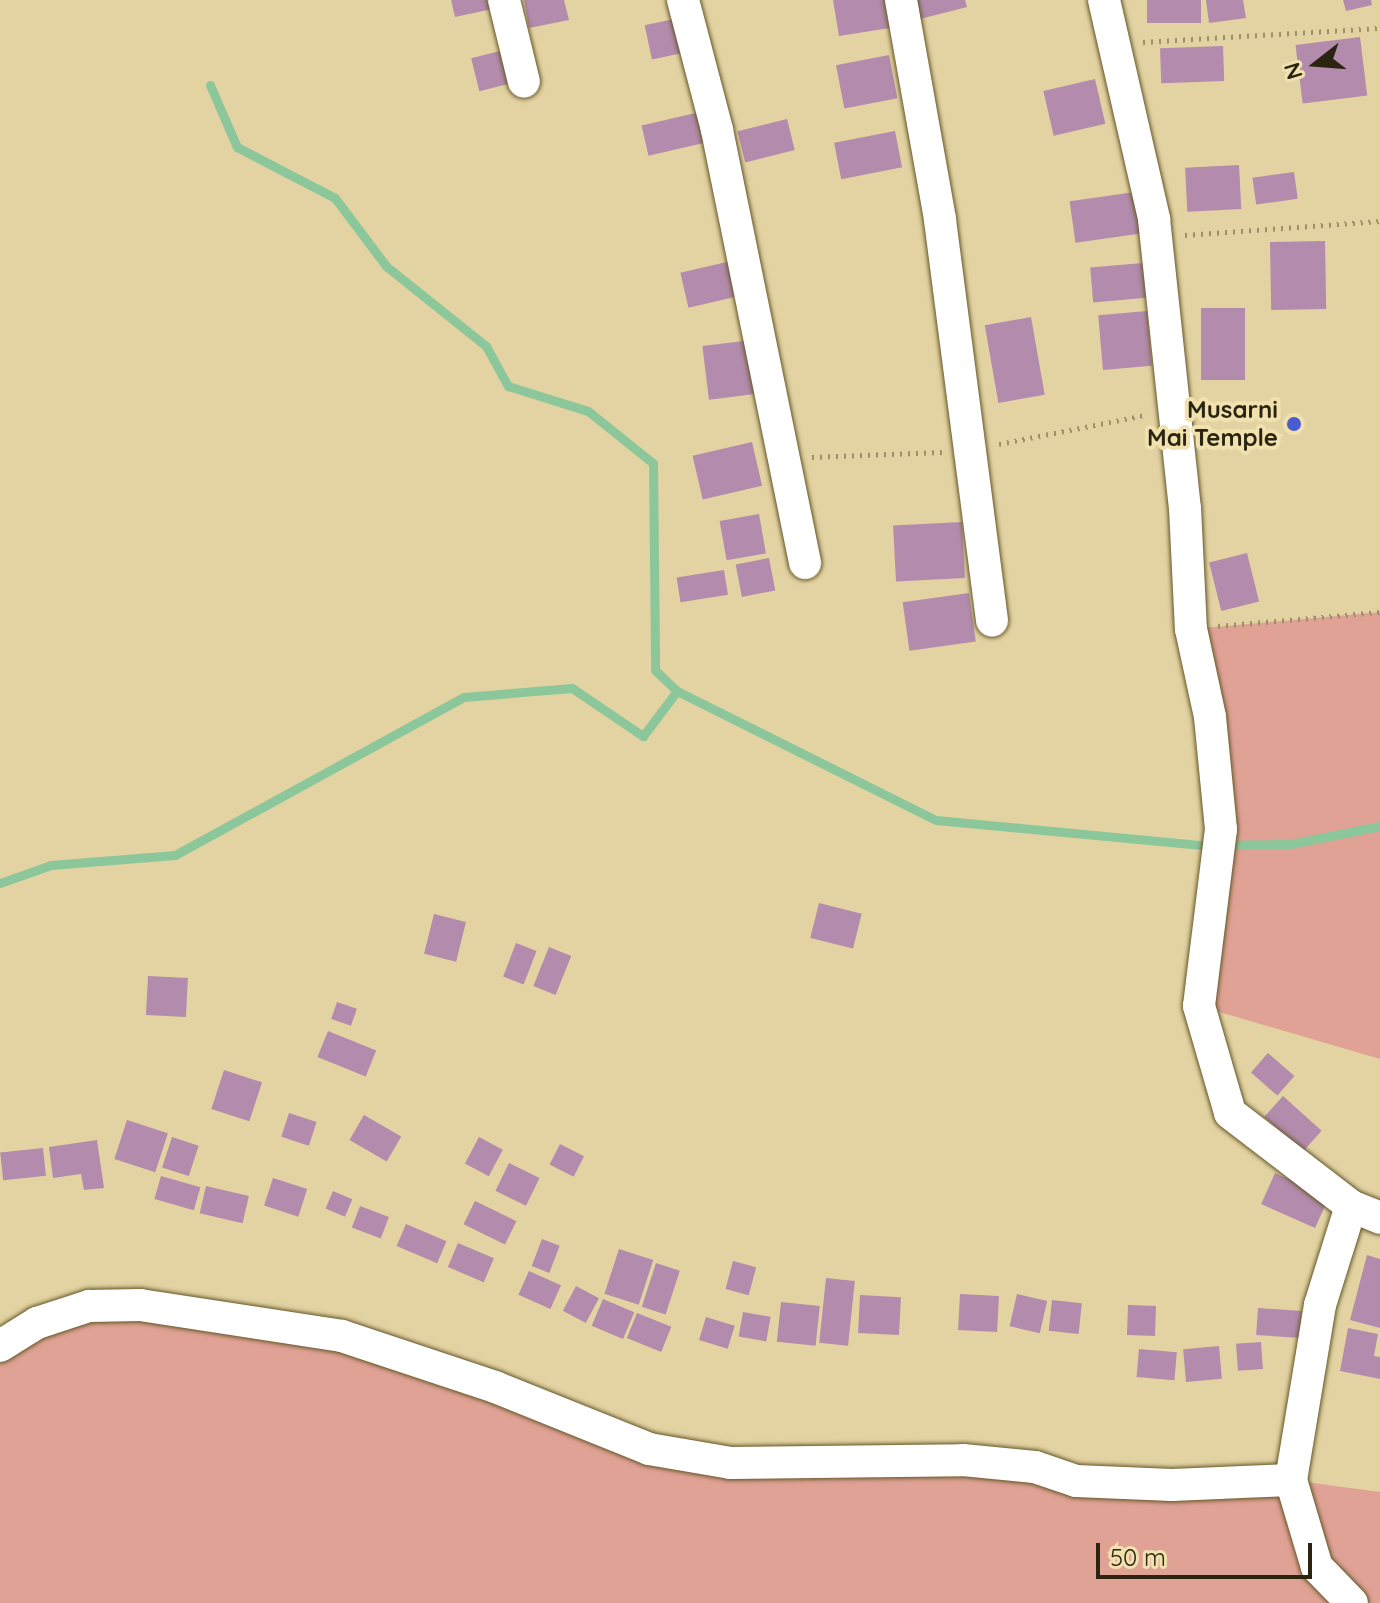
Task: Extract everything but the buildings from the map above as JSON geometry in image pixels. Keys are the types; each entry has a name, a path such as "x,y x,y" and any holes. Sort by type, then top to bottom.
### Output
{"street":[{"path":"504,0 524,82"},
{"path":"683,0 717,130 805,563"},
{"path":"901,0 940,220 992,621"},
{"path":"1104,0 1156,237 1185,508 1191,629 1210,717 1221,829 1199,1006 1230,1113 1366,1212 1320,1305 1291,1480 1317,1567 1352,1603"},
{"path":"0,1346 37,1323 89,1306 140,1305 342,1336 495,1387 649,1449 731,1463 963,1460 1035,1467 1076,1481 1172,1485 1291,1480"}],"path":[{"path":"1114,43 1380,28"},
{"path":"1156,237 1380,221"},
{"path":"1191,629 1380,612"}],"shaded area":[{"path":"1380,612 1380,1059 1199,1006 1217,874 1202,845 1221,829 1191,629"},
{"path":"89,1306 342,1336 649,1449 1291,1480 1380,1492 1380,1603 0,1603 0,1346"}],"waterway":[{"path":"210,85 237,147 335,198 386,266 486,346 508,386 588,411 653,463 655,670 677,691"},
{"path":"0,883 51,865 175,855 464,697 572,688 643,736 677,691 936,820 1202,845 1290,844 1380,826"}],"place":[{"name":"Musarni Mai Temple","path":"1294,424"}]}
